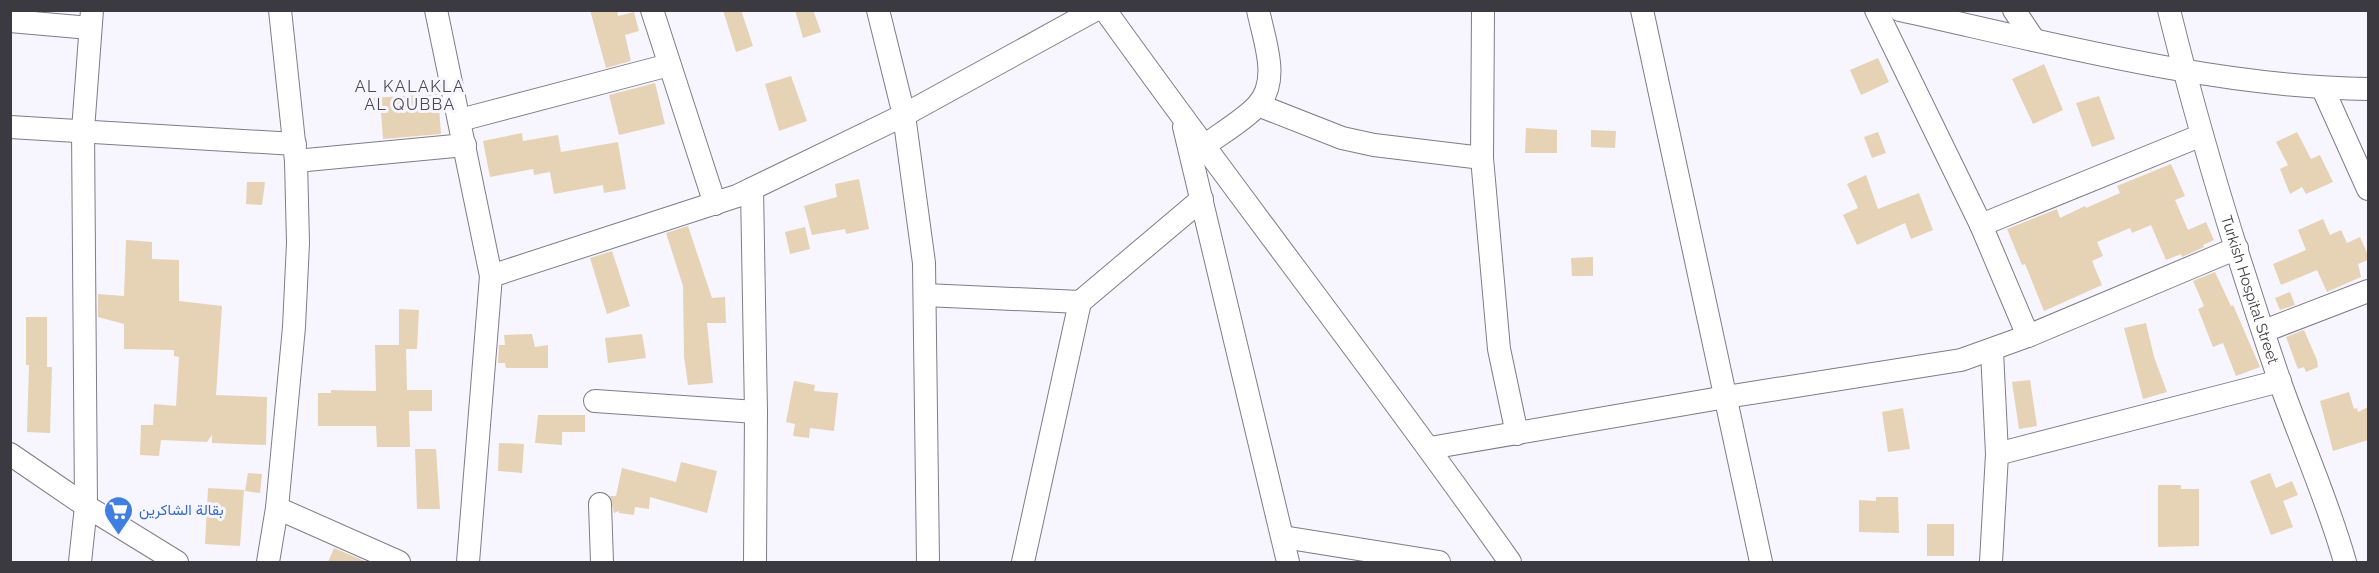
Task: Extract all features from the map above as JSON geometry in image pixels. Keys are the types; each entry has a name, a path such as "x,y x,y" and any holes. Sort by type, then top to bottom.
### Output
{"street":[{"path":"268,562 277,508 294,327 298,243 295,153 280,10"},
{"path":"436,10 491,276 468,562"},
{"path":"652,10 714,204"},
{"path":"878,10 904,115 924,263 928,562"},
{"path":"491,276 714,204 752,189 904,115 1095,10"},
{"path":"1105,10 1181,117 1430,448 1510,562"},
{"path":"1204,146 1258,105 1269,83 1270,67 1258,10"},
{"path":"1483,10 1482,158 1499,349 1517,434"},
{"path":"1642,10 1761,562"},
{"path":"1876,10 1981,225 2028,336"},
{"path":"1900,10 2184,70 2323,89 2368,89"},
{"path":"2014,10 2034,40"},
{"name":"Turkish Hospital Street","path":"2169,10 2202,135 2237,248 2280,381 2336,530 2345,562"},
{"path":"10,21 91,19 83,130 86,506 80,562"},
{"path":"460,120 669,65"},
{"path":"2323,89 2368,189"},
{"path":"1258,105 1353,140 1374,145 1482,158"},
{"path":"1181,117 1288,562"},
{"path":"10,127 83,130 295,153 465,145"},
{"path":"1981,225 2202,135"},
{"path":"752,189 756,412 754,562"},
{"path":"1023,562 1080,302 1202,199"},
{"path":"1430,448 1726,397 1961,360 1992,351 2237,248"},
{"path":"2264,331 2368,291"},
{"path":"925,294 1080,302"},
{"path":"1991,562 1997,454 1992,351"},
{"path":"1997,454 2280,381"},
{"path":"595,401 756,412"},
{"path":"10,454 86,506 177,562"},
{"path":"600,504 602,562"},
{"path":"277,508 399,562"},
{"path":"1283,537 1439,562"}],"building":[{"path":"590,10 617,10 618,16 634,12 639,31 625,35 631,61 606,68"},
{"path":"723,10 741,10 753,46 736,52"},
{"path":"795,10 813,10 821,32 803,38"},
{"path":"1878,58 1889,82 1861,95 1850,70"},
{"path":"2044,64 2063,110 2033,124 2012,79"},
{"path":"791,76 807,121 779,131 765,84"},
{"path":"655,83 665,124 619,135 609,95"},
{"path":"438,94 441,134 383,139 381,113 372,113 370,98"},
{"path":"2099,96 2115,139 2092,147 2076,103"},
{"path":"1526,128 1557,130 1557,153 1525,153"},
{"path":"1591,130 1616,131 1615,148 1591,147"},
{"path":"1878,132 1886,153 1872,158 1864,137"},
{"path":"2297,132 2311,159 2320,155 2333,182 2306,194 2302,187 2290,194 2280,169 2288,165 2276,142"},
{"path":"522,133 523,141 558,135 561,152 618,142 626,189 604,193 603,185 554,194 550,172 534,175 533,169 490,177 483,141"},
{"path":"2171,164 2185,196 2175,200 2188,230 2206,222 2214,240 2182,257 2181,254 2166,260 2151,225 2132,233 2130,228 2097,242 2103,256 2092,261 2102,285 2044,311 2025,264 2022,265 2007,229 2057,209 2060,218 2085,206 2086,208 2120,193 2117,186"},
{"path":"1866,175 1878,209 1919,193 1933,230 1911,239 1905,223 1857,245 1843,215 1858,208 1847,184"},
{"path":"859,179 869,229 846,234 845,229 812,235 804,206 837,197 835,184"},
{"path":"247,182 265,182 262,205 246,204"},
{"path":"2323,219 2330,235 2341,230 2347,243 2360,237 2368,255 2368,260 2358,264 2361,277 2327,292 2317,270 2281,285 2273,264 2306,250 2298,230"},
{"path":"688,226 712,298 725,297 726,323 707,323 713,383 688,385 684,356 683,286 666,233"},
{"path":"805,227 810,249 790,254 785,232"},
{"path":"126,240 152,242 152,259 179,260 179,301 222,306 216,395 267,397 266,445 212,443 212,435 207,442 161,440 159,456 140,455 141,425 153,425 154,404 176,406 179,357 174,356 174,350 124,349 124,324 98,317 98,294 124,296"},
{"path":"612,251 630,306 607,314 590,258"},
{"path":"1593,257 1593,276 1572,276 1571,258"},
{"path":"2215,272 2231,306 2233,305 2260,367 2236,376 2223,343 2213,347 2198,309 2204,306 2193,281"},
{"path":"2290,292 2295,305 2280,310 2275,298"},
{"path":"399,309 419,310 417,349 406,349 407,390 432,390 432,411 409,411 410,447 377,447 376,426 318,426 318,393 331,393 331,390 376,391 375,345 399,345"},
{"path":"26,317 47,317 47,367 52,367 50,433 27,432 29,365 26,365"},
{"path":"2146,323 2154,357 2167,392 2143,399 2124,328"},
{"path":"2304,330 2318,367 2306,372 2304,367 2298,369 2286,337"},
{"path":"532,334 535,347 548,345 548,368 506,368 505,363 498,363 499,345 505,345 504,335"},
{"path":"642,334 646,358 608,363 605,338"},
{"path":"2030,380 2037,426 2019,429 2012,382"},
{"path":"794,381 815,385 814,391 838,393 834,431 810,428 809,438 793,436 795,424 786,422"},
{"path":"2349,392 2354,409 2357,408 2358,412 2368,407 2368,440 2333,451 2320,401"},
{"path":"1903,408 1910,449 1888,452 1882,412"},
{"path":"538,415 585,415 585,432 562,432 562,445 535,443"},
{"path":"499,443 524,444 522,473 498,471"},
{"path":"415,449 436,449 440,509 417,509"},
{"path":"681,462 717,471 707,513 650,497 649,509 635,507 634,515 619,513 619,511 614,513 610,496 616,496 622,468 676,482"},
{"path":"248,473 262,474 260,493 245,491"},
{"path":"2270,473 2276,488 2292,481 2298,495 2283,501 2293,527 2271,535 2250,481"},
{"path":"2158,485 2181,485 2181,489 2199,489 2199,546 2158,547"},
{"path":"208,488 244,490 240,546 205,544"},
{"path":"1876,497 1898,497 1899,533 1859,532 1859,500 1876,501"},
{"path":"1927,524 1954,524 1954,556 1927,556"},
{"path":"334,548 367,562 328,562"}],"place":[{"name":"بقالة الشاكرين","path":"118,536"}],"district":[{"name":"AL KALAKLA AL QUBBA","path":"410,95"}]}
